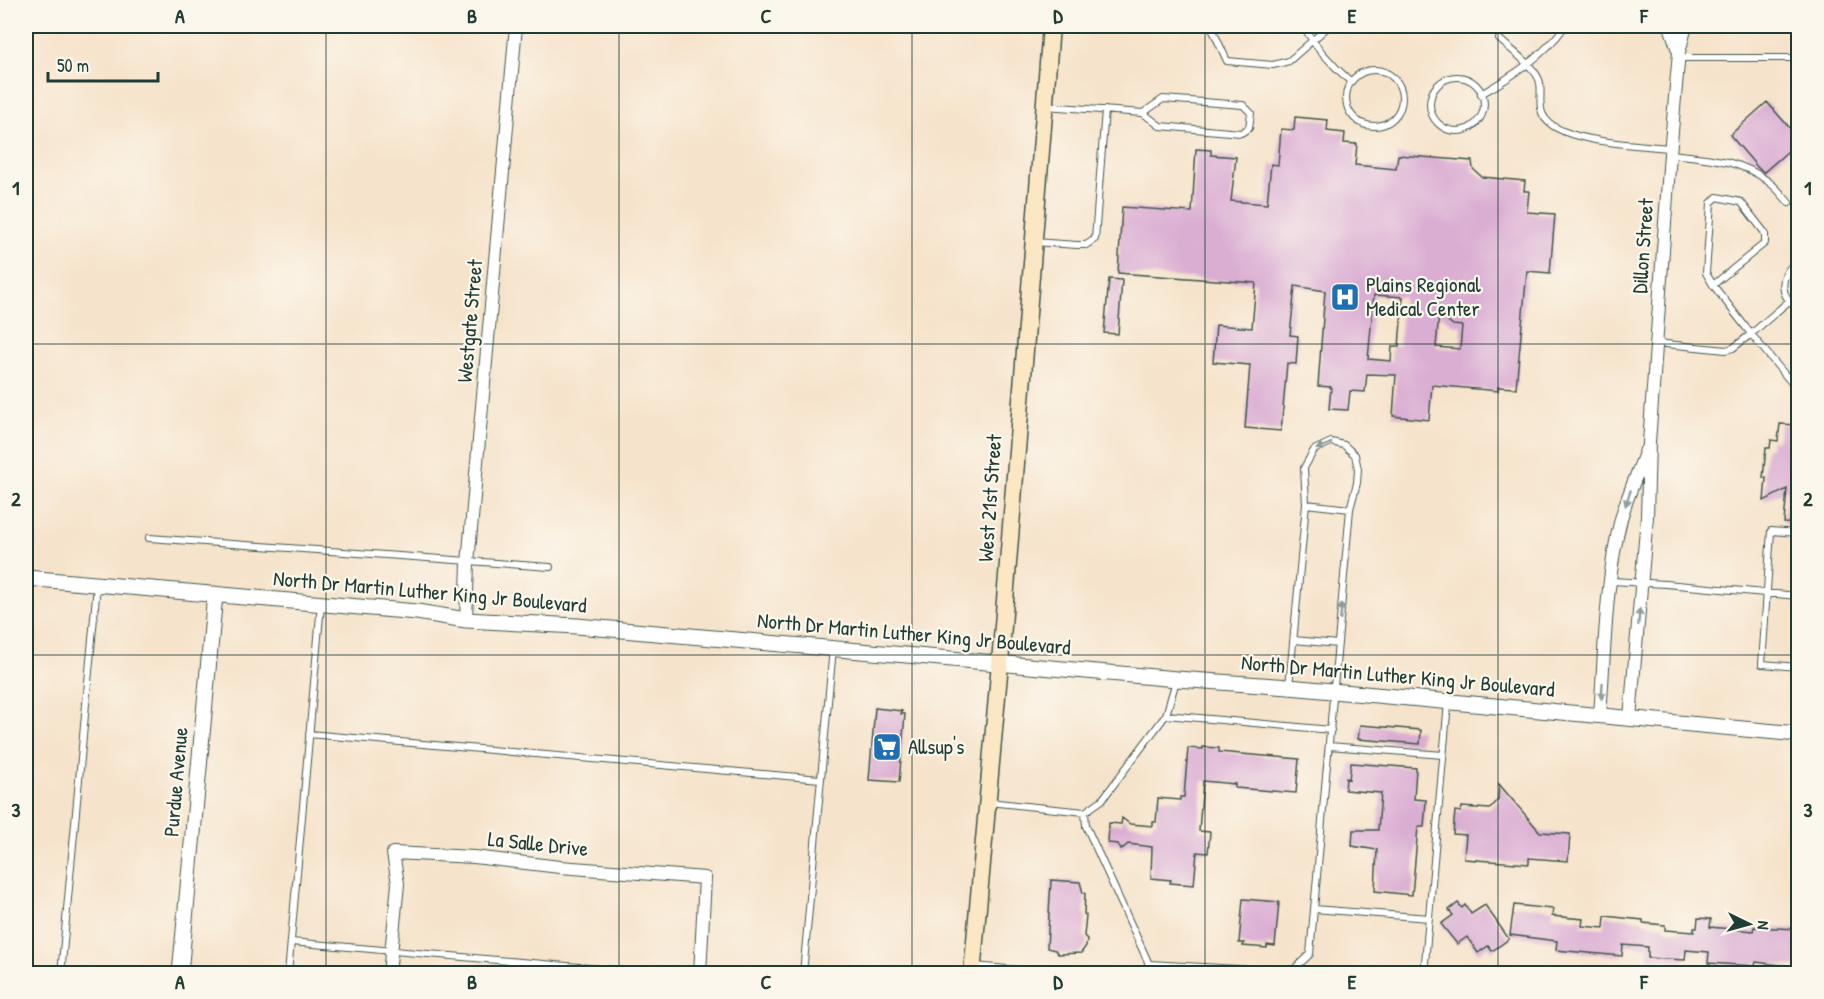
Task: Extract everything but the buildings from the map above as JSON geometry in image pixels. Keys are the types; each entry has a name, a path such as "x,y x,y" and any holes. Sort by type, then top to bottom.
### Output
{"main road":[{"name":"West 21st Street","path":"972,970 1000,663 1051,26"}],"street":[{"name":"Westgate Street","path":"466,620 468,563 516,26"},
{"name":"Dillon Street","path":"1670,26 1679,55"},
{"name":"Dillon Street","path":"1630,718 1649,480 1655,343 1679,55 1686,26"},
{"name":"Dillon Street","path":"1600,715 1611,581 1621,518 1649,443"},
{"name":"North Dr Martin Luther King Jr Boulevard","path":"26,578 417,612 466,620 577,626 1177,680 1448,701 1798,734"},
{"name":"Purdue Avenue","path":"180,974 215,594"},
{"name":"La Salle Drive","path":"389,974 398,884 393,853 474,857 560,867 705,879 700,974"}],"lane":[{"path":"1210,26 1227,61 1273,65 1289,61 1329,26"},
{"path":"1303,26 1329,62 1351,82"},
{"path":"1481,94 1527,65 1558,36 1565,26"},
{"path":"1499,39 1527,65 1540,81 1541,113 1547,123 1578,138 1671,151 1740,164 1769,182 1789,203"},
{"path":"1679,55 1798,58"},
{"path":"1375,70 1392,76 1402,93 1399,111 1393,119 1376,126 1359,122 1352,116 1346,99 1351,82 1366,71 1375,70"},
{"path":"1457,77 1467,79 1476,85 1481,94 1484,104 1482,114 1476,123 1467,129 1457,131 1446,129 1432,114 1430,104 1432,94 1446,79 1457,77"},
{"path":"1044,105 1143,113 1160,126 1241,133 1249,128 1251,113 1243,105 1163,99 1143,113"},
{"path":"1033,242 1086,245 1095,239 1105,110"},
{"path":"1713,285 1765,243 1766,238 1741,202 1718,197 1711,203 1706,273 1713,285 1751,334 1788,378 1798,383"},
{"path":"1798,261 1788,268 1784,276 1784,292 1789,301 1798,307"},
{"path":"1655,343 1726,350 1733,348 1789,301"},
{"path":"1788,378 1798,370"},
{"path":"1149,964 1292,972 1310,954 1350,509 1358,469 1355,455 1344,445 1331,442 1314,450 1304,468 1306,504 1289,687"},
{"path":"1306,504 1350,509"},
{"path":"1798,534 1771,531 1762,664 1798,667"},
{"path":"149,538 468,563 550,567"},
{"path":"1611,581 1798,596"},
{"path":"61,974 97,584"},
{"path":"288,974 321,603"},
{"path":"1294,640 1338,644"},
{"path":"803,974 833,648"},
{"path":"987,802 1085,812 1102,800 1166,715 1177,680"},
{"path":"1424,974 1448,701"},
{"path":"1166,715 1331,730"},
{"path":"309,734 820,779"},
{"path":"1329,746 1443,755"},
{"path":"1085,812 1086,826 1149,964 1149,974"},
{"path":"1314,909 1429,918"},
{"path":"291,942 659,974"},
{"path":"1142,974 1149,964"},
{"path":"972,970 1058,974"}],"place":[{"name":"Plains Regional Medical Center","path":"1345,297"},
{"name":"Allsup's","path":"887,747"}]}
